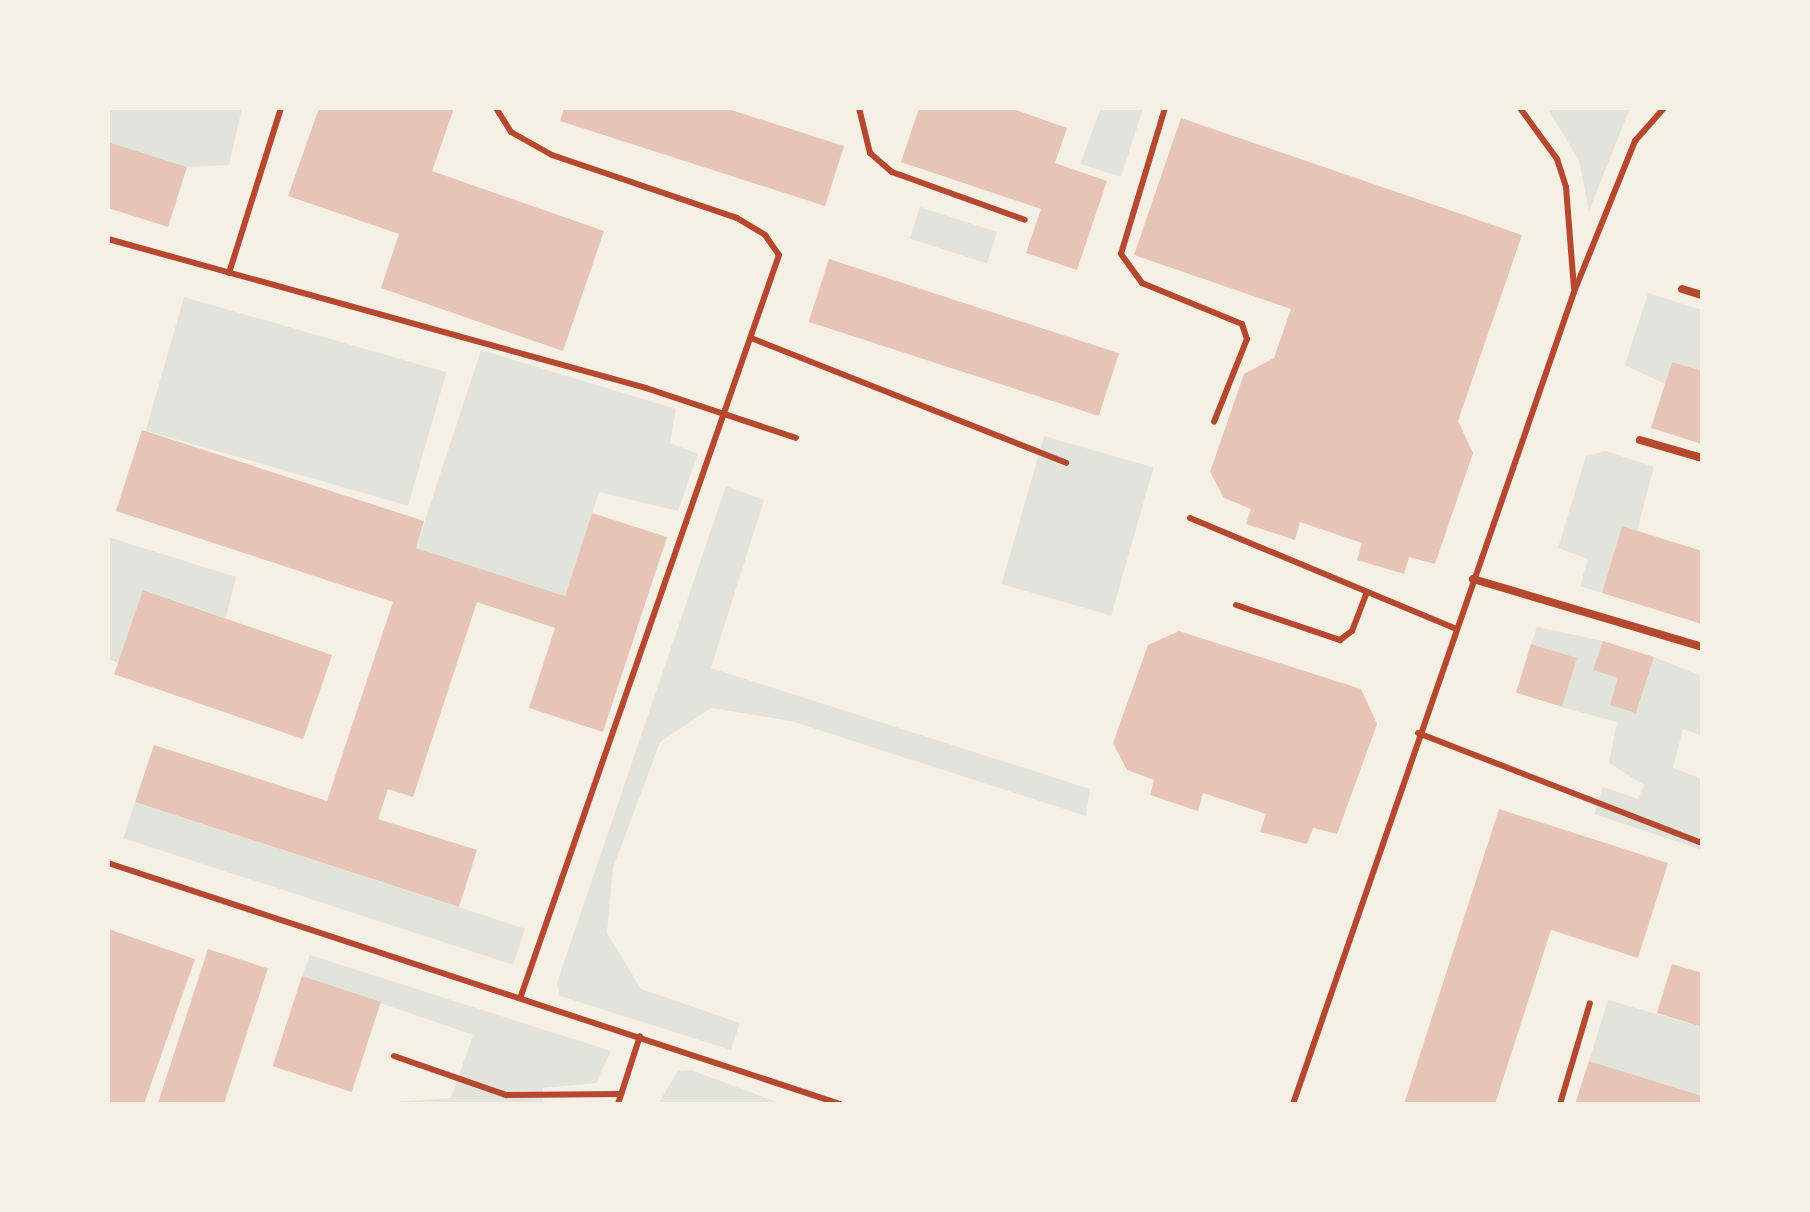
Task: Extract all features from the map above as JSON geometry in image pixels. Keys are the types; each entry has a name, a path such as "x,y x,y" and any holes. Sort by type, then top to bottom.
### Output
{"street":[{"path":"1682,289 1702,295"},
{"path":"1640,440 1702,458"},
{"path":"1473,579 1702,647"}],"lane":[{"path":"229,273 281,108"},
{"path":"496,108 511,132 552,155 737,218 765,235 779,255 521,996"},
{"path":"859,108 870,153 892,172 1025,220"},
{"path":"1165,108 1121,254 1142,283 1242,324 1247,339 1214,422"},
{"path":"1520,108 1557,159 1566,187 1574,292"},
{"path":"1293,1104 1454,628 1574,292 1635,141 1664,108"},
{"path":"108,239 726,412 796,438"},
{"path":"751,338 1066,463"},
{"path":"1190,518 1454,628"},
{"path":"1236,605 1340,640 1352,631 1367,592"},
{"path":"1418,733 1702,843"},
{"path":"108,863 521,996 840,1104"},
{"path":"1560,1104 1590,1003"},
{"path":"618,1104 640,1036"},
{"path":"394,1056 506,1095 621,1094"}],"shaded area":[{"path":"108,108 242,108 229,165 187,167 108,142"},
{"path":"1101,108 1143,109 1121,177 1080,164"},
{"path":"1547,108 1630,108 1589,211 1579,160"},
{"path":"920,207 997,232 987,263 910,238"},
{"path":"1648,293 1702,310 1702,371 1672,362 1665,384 1625,365"},
{"path":"184,297 446,372 408,506 146,431"},
{"path":"481,350 676,409 670,443 698,454 678,511 599,492 565,596 416,548"},
{"path":"1044,436 1154,467 1111,615 1002,584"},
{"path":"1606,451 1654,467 1637,531 1622,527 1602,593 1580,586 1588,559 1558,548 1586,456"},
{"path":"726,486 764,500 711,668 1090,789 1086,816 791,721 711,708 660,742 613,868 607,933 641,989 740,1023 731,1050 560,996 557,983"},
{"path":"108,537 236,577 226,618 143,590 119,663 108,659"},
{"path":"1537,627 1603,641 1594,670 1618,678 1636,713 1654,657 1702,676 1702,755 1701,735 1683,729 1673,768 1702,779 1702,850 1594,814 1603,787 1638,799 1644,785 1609,763 1617,722 1561,707 1576,658 1531,644"},
{"path":"135,802 525,929 513,965 123,838"},
{"path":"310,955 611,1051 596,1083 543,1088 542,1104 366,1104 451,1098 473,1035 302,976"},
{"path":"1608,1000 1702,1027 1702,1096 1589,1061"},
{"path":"691,1070 782,1104 658,1104 678,1071"}],"building":[{"path":"319,108 454,108 432,171 604,231 563,351 381,288 399,234 288,196"},
{"path":"564,108 725,108 844,146 825,206 560,121"},
{"path":"919,108 1010,108 1067,128 1055,163 1107,181 1077,270 1026,253 1041,209 901,162"},
{"path":"1181,118 1522,235 1458,421 1473,453 1435,564 1409,557 1404,574 1357,560 1362,543 1300,522 1295,540 1246,524 1251,509 1224,498 1210,472 1244,374 1274,358 1291,309 1134,255"},
{"path":"108,142 187,167 168,227 108,208"},
{"path":"829,259 1119,353 1099,416 809,322"},
{"path":"1672,362 1702,371 1702,444 1651,428"},
{"path":"142,430 424,521 416,548 565,596 592,513 667,537 603,732 529,708 555,628 477,602 413,797 388,789 378,819 477,850 459,907 135,802 154,745 327,801 393,602 116,511"},
{"path":"1622,526 1702,551 1702,624 1602,593"},
{"path":"143,590 332,655 303,739 114,674"},
{"path":"1179,631 1361,689 1377,724 1337,834 1313,828 1307,844 1260,832 1266,814 1203,793 1198,811 1150,795 1154,780 1127,770 1113,743 1148,645"},
{"path":"1603,641 1654,657 1636,713 1610,705 1618,678 1593,670"},
{"path":"1531,644 1577,658 1562,707 1516,693"},
{"path":"1499,809 1668,863 1638,958 1551,930 1495,1104 1404,1104"},
{"path":"108,929 195,959 144,1104 108,1104"},
{"path":"208,949 268,968 224,1104 158,1104"},
{"path":"1672,964 1702,973 1702,1027 1657,1013"},
{"path":"302,976 381,1002 352,1092 273,1066"},
{"path":"1589,1061 1702,1096 1702,1104 1575,1104"}]}
